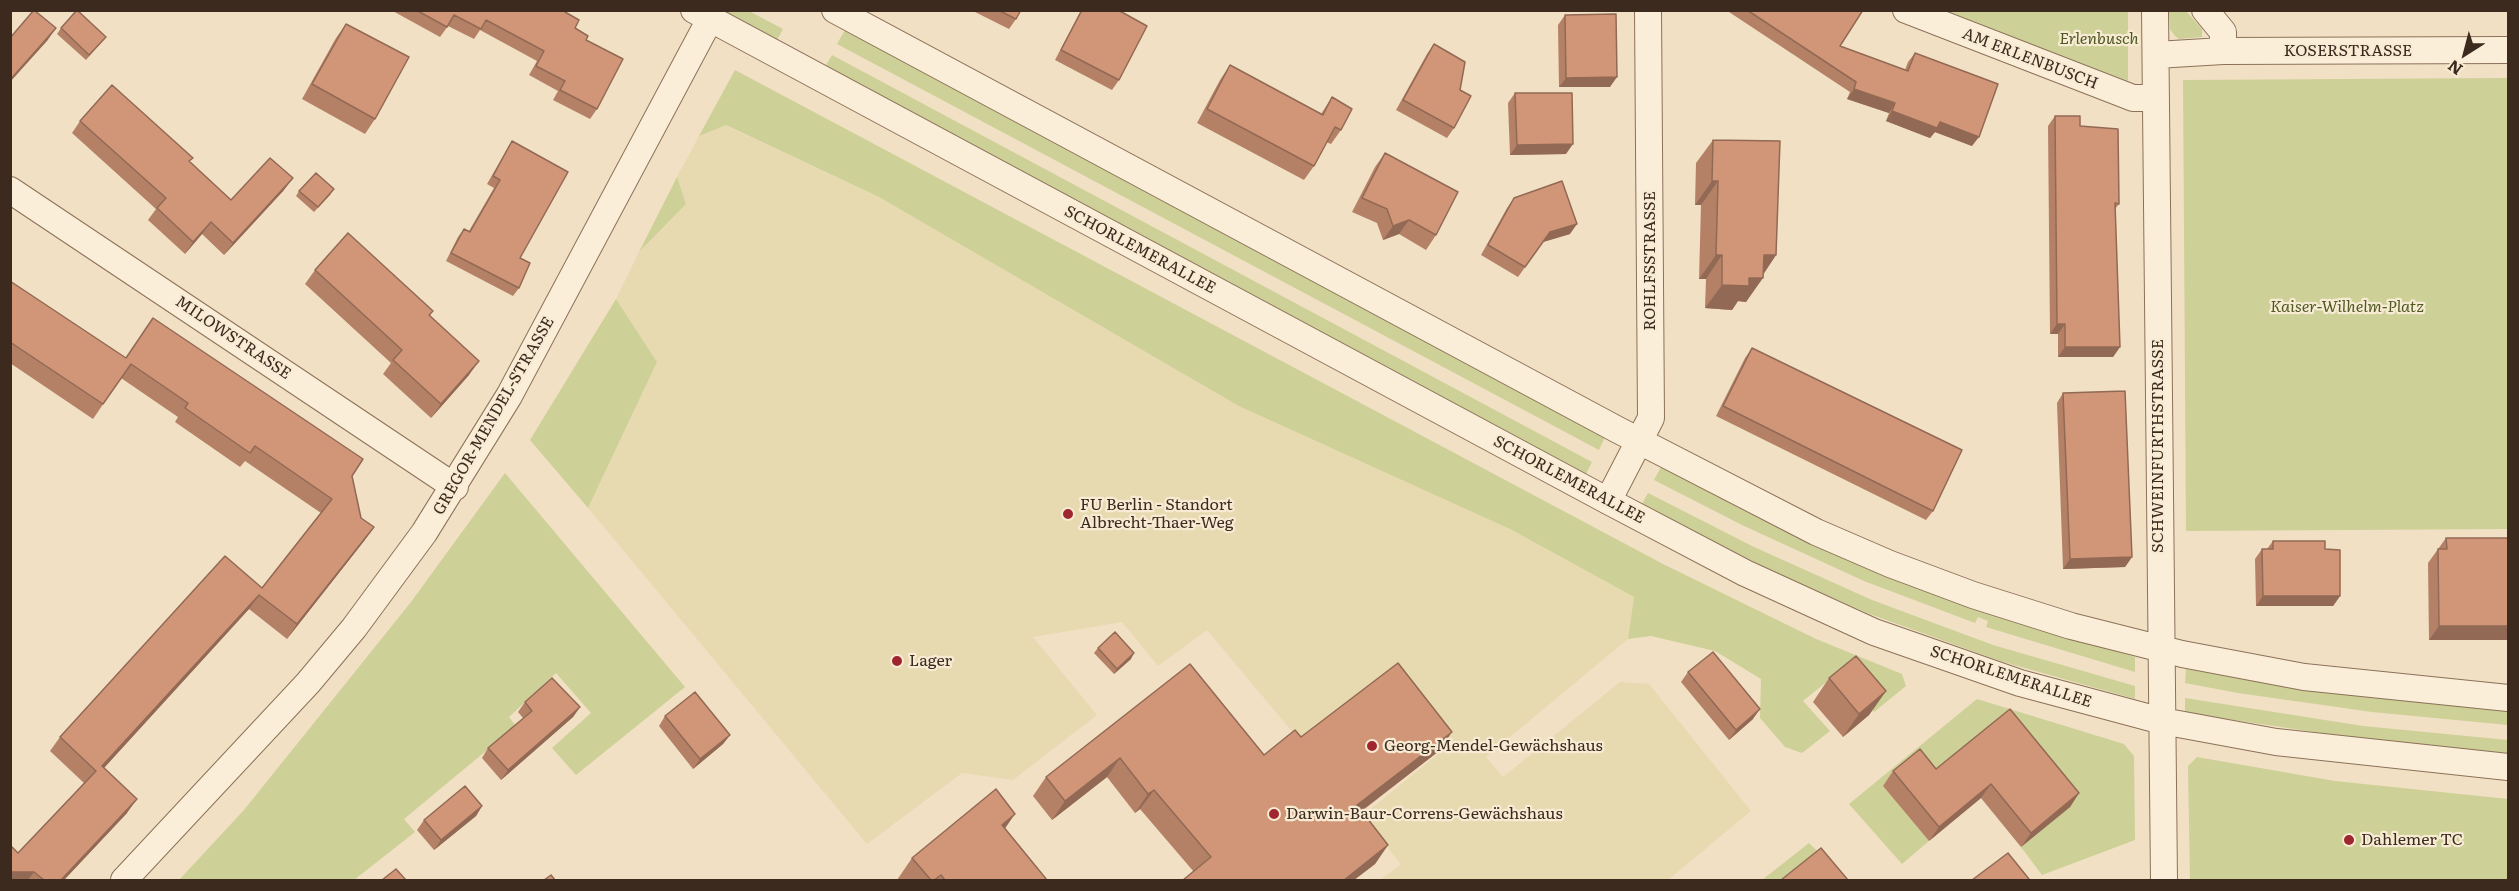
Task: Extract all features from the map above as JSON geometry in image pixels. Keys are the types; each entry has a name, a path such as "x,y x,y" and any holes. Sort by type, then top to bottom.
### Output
{"street":[{"path":"835,10 1639,441 1816,532 1890,564 2027,612 2160,649 2304,677 2508,698"},
{"name":"ROHLFSSTRASSE","path":"1608,501 1651,418 1648,10"},
{"name":"AM ERLENBUSCH","path":"1906,10 2133,99 2156,98"},
{"name":"SCHWEINFURTHSTRASSE","path":"2155,10 2164,880"},
{"path":"2205,10 2223,32 2223,51"},
{"name":"GREGOR-MENDEL-STRASSE","path":"124,880 308,683 391,579 455,487 509,396 702,15"},
{"name":"SCHORLEMERALLEE","path":"702,15 1608,501 1745,573 1875,632 2020,683 2162,721 2276,742 2508,767"},
{"name":"KOSERSTRASSE","path":"2156,55 2223,51 2508,50"},
{"name":"MILOWSTRASSE","path":"10,190 455,487"}],"shaded area":[{"name":"FU Berlin - Standort Albrecht-Thaer-Weg","path":"725,125 879,197 956,241 1510,529 1634,597 1628,639 1486,757 1503,777 1620,682 1649,684 1751,811 1668,880 1380,880 1401,864 1362,816 1449,745 1390,674 1301,742 1207,630 1158,666 1122,622 1033,637 1097,715 1013,780 962,773 867,844 588,508 657,362 616,299 639,252 686,204 677,177 699,136"}],"green space":[{"path":"721,11 749,11 783,29 777,40"},
{"name":"Erlenbusch","path":"1944,11 2128,11 2128,81"},
{"path":"2169,11 2186,11 2202,29 2202,37 2179,39 2175,36 2170,29"},
{"path":"845,30 1605,437 1599,450 837,44"},
{"path":"832,55 1592,462 1586,474 825,67"},
{"path":"735,70 1663,564 1816,639 1902,674 1906,686 1874,712 1840,671 1803,701 1830,731 1802,753 1785,747 1760,718 1761,679 1715,651 1651,636 1628,639 1634,597 1510,529 1239,406 879,197 726,125 699,136"},
{"name":"Kaiser-Wilhelm-Platz","path":"2508,78 2508,529 2186,531 2183,80"},
{"path":"677,177 686,204 639,252"},
{"path":"616,299 657,362 588,508 530,440"},
{"path":"1661,467 1747,512 1875,571 1987,613 2135,657 2135,672 1986,627 1988,621 1978,617 1975,623 1864,581 1742,525 1654,480"},
{"path":"505,473 685,687 576,775 552,748 591,713 556,673 509,717 516,726 404,819 415,832 354,880 179,880 244,810 411,602"},
{"path":"1648,493 1754,547 1872,600 1993,645 2135,686 2135,699 2000,661 1867,613 1766,568 1642,504"},
{"path":"2186,669 2306,690 2508,711 2508,725 2372,712 2238,693 2185,683"},
{"path":"2185,698 2363,726 2508,740 2508,753 2355,738 2220,718 2185,712"},
{"path":"1977,699 2124,744 2134,756 2135,840 2042,875 2021,847 2069,807 1960,771 1883,786 1929,841 1902,864 1849,804"},
{"name":"Dahlemer TC","path":"2197,757 2335,781 2508,799 2508,880 2190,880 2188,766"},
{"path":"1809,843 1817,851 1781,880 1762,880"}],"building":[{"path":"34,10 56,28 10,80 10,38"},
{"path":"77,10 106,37 89,55 61,28"},
{"path":"416,10 565,10 579,20 575,28 588,36 586,40 623,59 597,109 560,90 565,81 536,66 544,51 486,20 481,29 454,15 447,27"},
{"path":"998,10 1021,10 1016,19"},
{"path":"1082,10 1118,10 1147,26 1119,80 1061,50"},
{"path":"1747,10 1863,10 1840,46 1908,71 1915,53 1998,84 1979,137 1940,122 1937,128 1892,111 1895,103 1854,89 1856,82"},
{"path":"1616,14 1617,77 1566,78 1565,15"},
{"path":"346,24 409,57 375,119 312,84"},
{"path":"1434,44 1465,62 1460,90 1471,96 1454,128 1403,100"},
{"path":"1230,65 1323,115 1332,97 1352,109 1341,130 1335,127 1314,166 1207,109"},
{"path":"112,85 193,158 189,161 231,200 270,158 293,178 233,243 211,222 193,242 157,208 166,198 80,121"},
{"path":"1515,93 1572,93 1573,144 1517,145"},
{"path":"2055,116 2080,116 2080,126 2118,129 2119,204 2115,203 2120,347 2065,347 2065,324 2057,324"},
{"path":"1713,140 1780,141 1776,255 1764,255 1763,278 1749,278 1749,286 1722,285 1722,255 1716,255 1718,181 1712,181"},
{"path":"512,141 568,172 520,258 530,263 519,288 451,253 464,229 470,232 500,180 493,176"},
{"path":"1385,153 1458,192 1436,235 1409,220 1393,226 1387,209 1362,198"},
{"path":"316,173 334,189 318,207 299,191"},
{"path":"1562,181 1577,224 1550,232 1525,267 1488,245 1514,198"},
{"path":"348,233 433,311 429,315 479,361 441,404 393,360 402,350 315,270"},
{"path":"10,281 126,358 153,318 363,459 352,476 361,518 374,527 297,624 259,595 102,766 137,799 61,880 44,880 34,872 10,872 10,845 18,853 96,771 60,737 225,556 262,588 332,499 255,446 250,453 185,408 188,403 131,364 103,404 10,342"},
{"path":"1752,348 1962,450 1933,511 1723,406"},
{"path":"2125,391 2132,557 2070,559 2063,393"},
{"path":"2446,538 2508,538 2508,626 2439,626 2438,549 2447,549"},
{"path":"2273,541 2325,541 2325,549 2340,550 2340,596 2263,596 2262,549 2273,549"},
{"path":"1115,632 1134,653 1117,669 1098,648"},
{"path":"1713,652 1760,709 1736,730 1688,672"},
{"path":"1856,656 1886,691 1859,714 1829,678"},
{"path":"1398,663 1452,732 1357,805 1388,845 1344,880 1183,880 1211,857 1154,790 1148,794 1120,758 1065,801 1046,777 1190,664 1264,755 1295,730 1301,737"},
{"path":"552,678 580,707 508,770 488,748 532,711 525,702"},
{"path":"695,692 730,735 700,759 665,716"},
{"path":"2010,709 2079,793 2031,833 1991,784 1939,827 1893,771 1920,749 1936,769"},
{"path":"465,786 482,806 441,840 424,820"},
{"path":"996,789 1015,814 1002,825 1047,880 945,880 941,875 931,880 912,858"},
{"path":"1821,848 1848,880 1781,880"},
{"path":"2008,853 2028,880 1972,880"},
{"path":"396,869 406,880 382,880"},
{"path":"551,875 555,880 544,880"}],"place":[{"name":"FU Berlin - Standort Albrecht-Thaer-Weg","path":"1068,514"},
{"name":"Lager","path":"897,661"},
{"name":"Georg-Mendel-Gewächshaus","path":"1372,746"},
{"name":"Darwin-Baur-Correns-Gewächshaus","path":"1274,814"},
{"name":"Dahlemer TC","path":"2349,840"}]}
